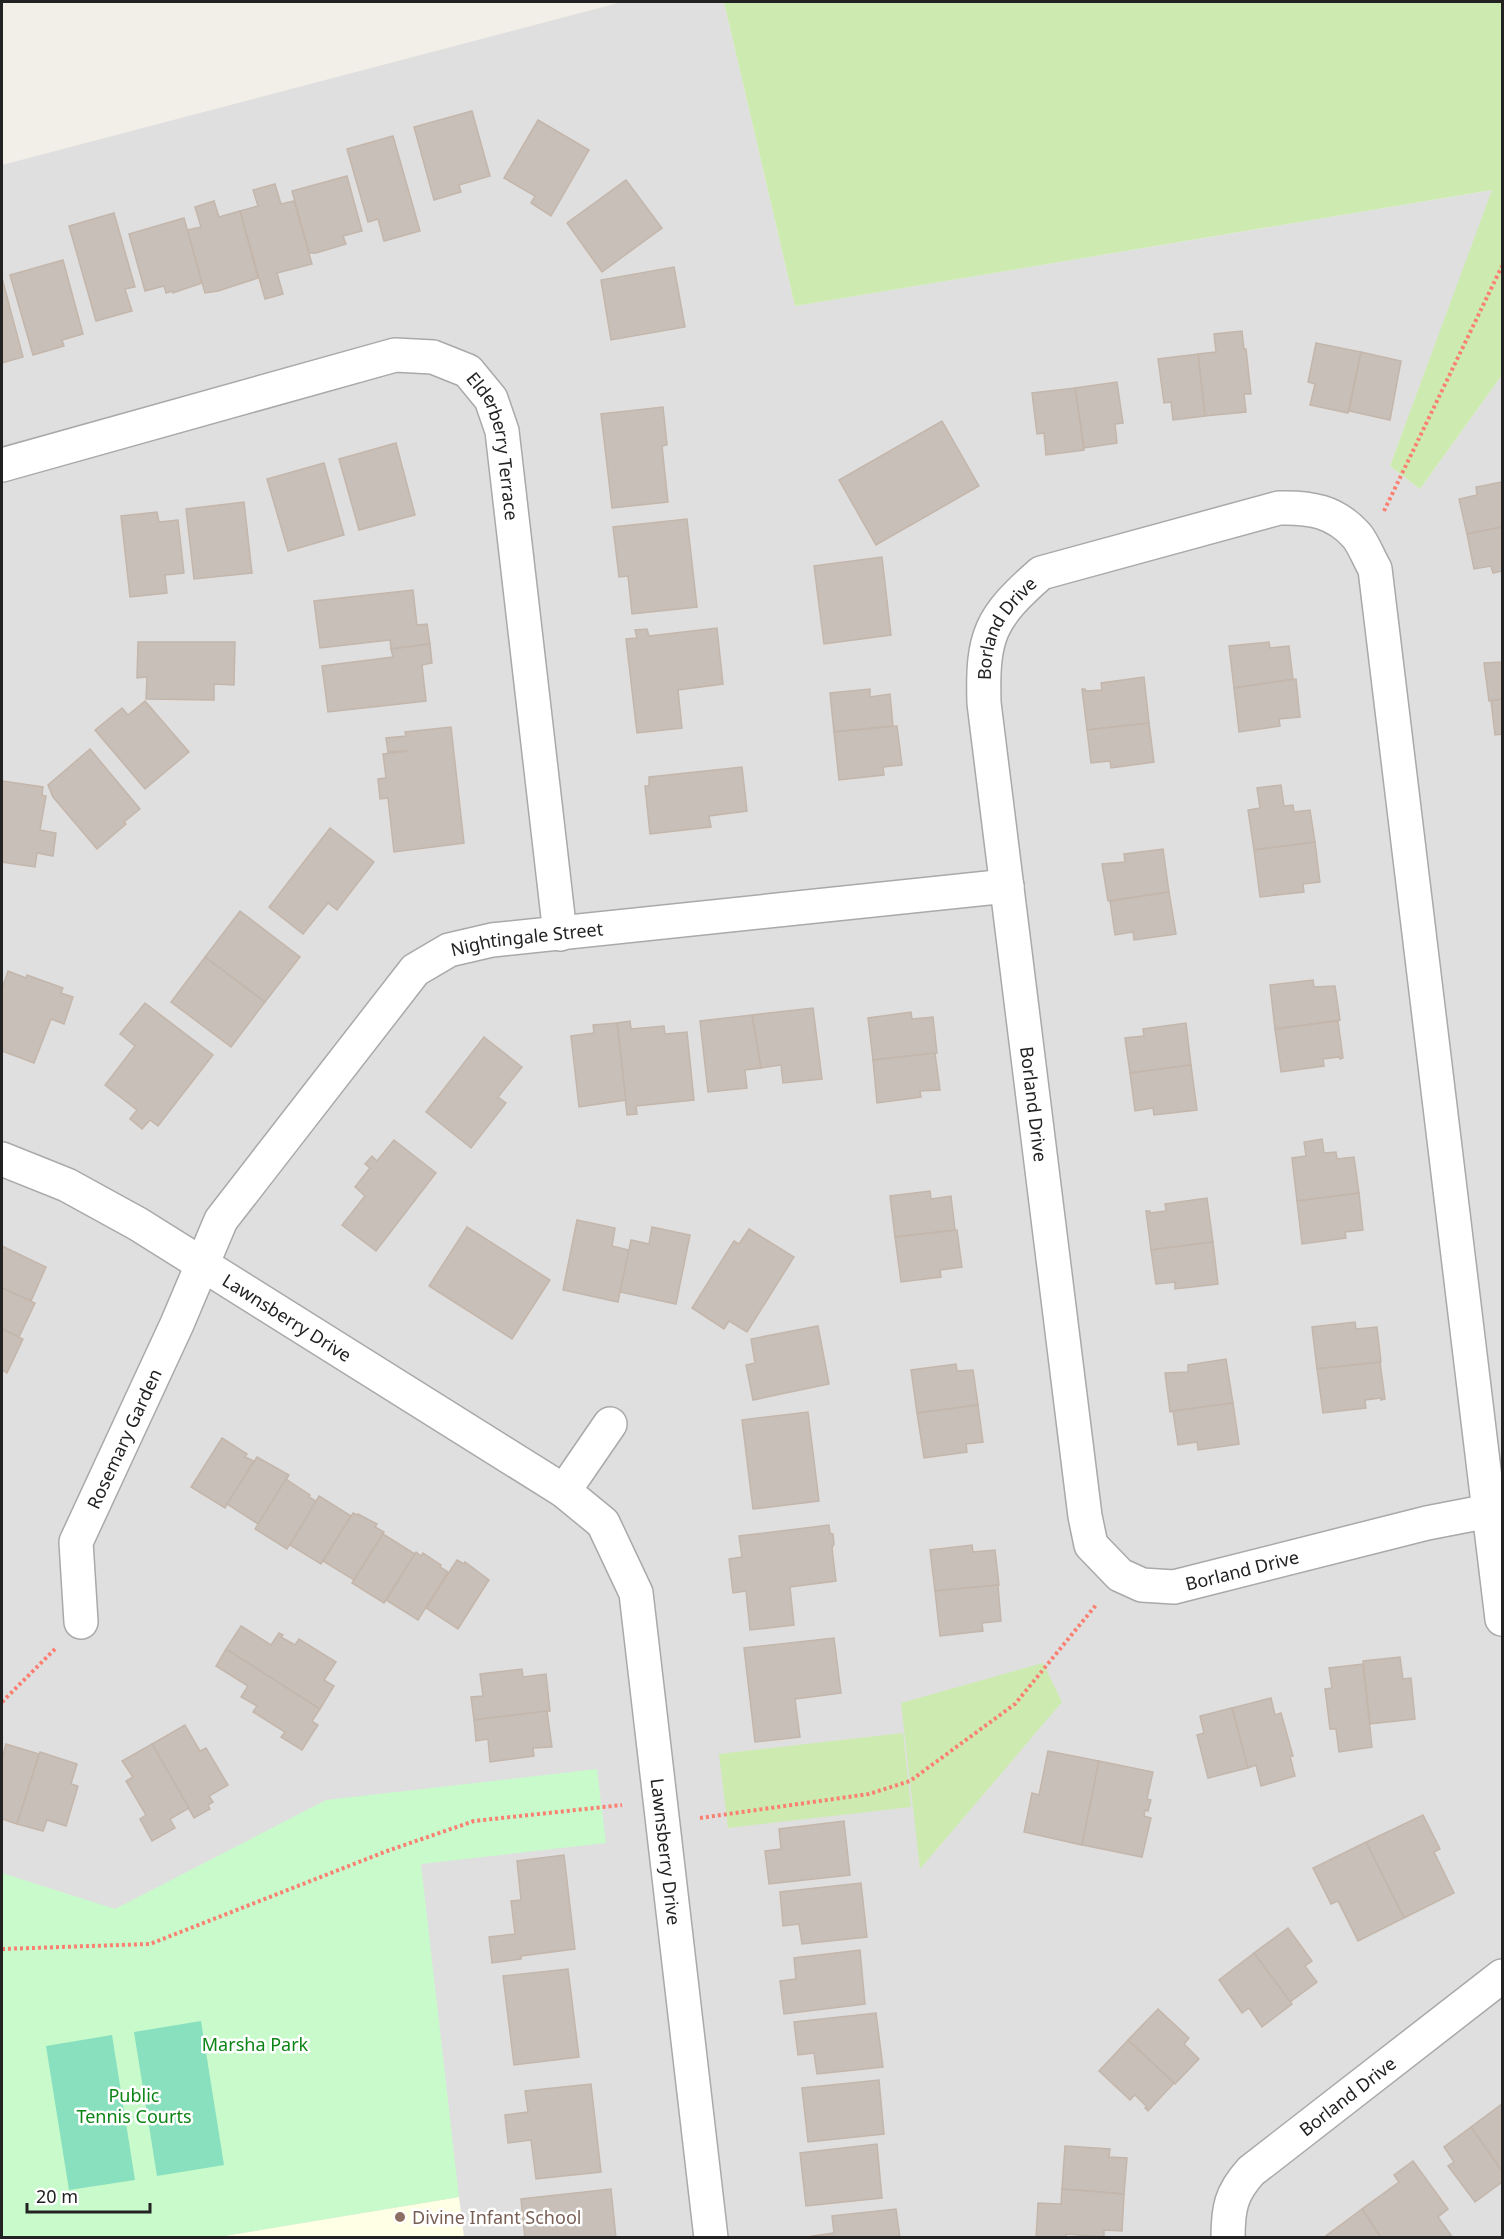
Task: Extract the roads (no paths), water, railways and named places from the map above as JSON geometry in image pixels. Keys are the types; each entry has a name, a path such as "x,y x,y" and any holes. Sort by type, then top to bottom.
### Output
{"street":[{"name":"Elderberry Terrace","path":"2,465 395,355 433,357 468,371 490,399 502,431 560,934"},
{"name":"Borland Drive","path":"1489,1511 1427,1523 1174,1587 1142,1585 1120,1575 1090,1545 984,703 983,667 991,629 1011,599 1041,573 1279,508 1306,507 1335,517 1357,536 1375,569 1503,1619"},
{"name":"Nightingale Street","path":"202,1263 221,1220 414,970 449,950 492,940 1007,885"},
{"name":"Lawnsberry Drive","path":"2,1159 67,1185 138,1224 564,1491 603,1523 636,1593 711,2238"},
{"name":"Rosemary Garden","path":"81,1622 76,1542 177,1324 202,1263"},
{"path":"564,1491 610,1424"},
{"name":"Borland Drive","path":"1228,2238 1228,2217 1232,2197 1240,2183 1251,2171 1503,1976"}],"place":[{"name":"Divine Infant School","path":"400,2217"}],"park label":[{"name":"Marsha Park","path":"255,2044"},
{"name":"Public Tennis Courts","path":"134,2105"}]}
